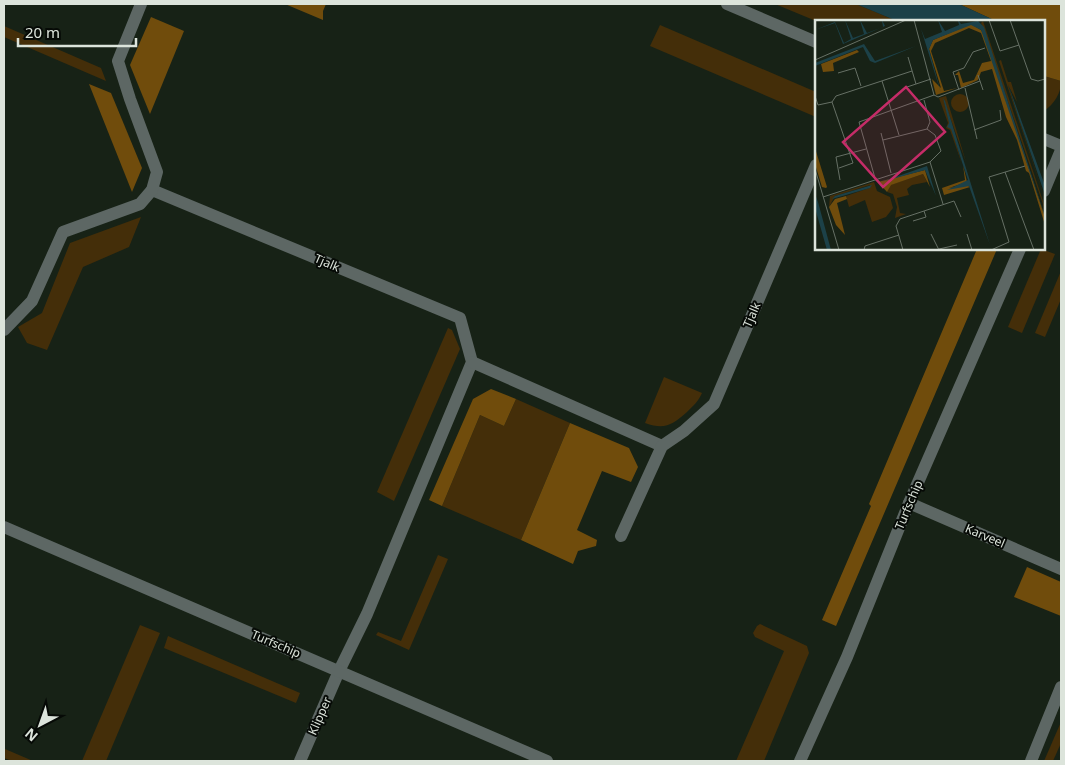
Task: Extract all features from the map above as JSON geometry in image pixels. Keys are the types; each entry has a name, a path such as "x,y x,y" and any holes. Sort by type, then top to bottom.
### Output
{"street":[{"path":"4,330 32,301 63,232 140,204 152,190 157,172 118,61 141,4"},
{"path":"727,4 815,42"},
{"path":"1045,139 1061,146"},
{"path":"1045,189 1061,150"},
{"name":"Tjalk","path":"662,446 684,432 714,404 815,167"},
{"name":"Tjalk","path":"152,190 460,318 472,362"},
{"name":"Turfschip","path":"800,761 847,657 909,504 1020,250"},
{"path":"339,671 368,614 472,362 662,446 621,536"},
{"name":"Karveel","path":"909,504 1061,569"},
{"name":"Turfschip","path":"4,527 547,761"},
{"name":"Klipper","path":"300,761 339,671"},
{"path":"1031,761 1061,687"}],"shaded area":[{"path":"285,4 326,4 323,11 323,20"},
{"path":"775,4 856,4 895,20 815,20"},
{"path":"959,4 1061,4 1061,81 1045,76 1045,20 994,20"},
{"path":"151,17 184,31 150,114 130,65"},
{"path":"660,25 815,92 815,117 650,46"},
{"path":"4,26 101,68 106,81 4,37"},
{"path":"1045,76 1061,81 1060,90 1051,105 1045,110"},
{"path":"89,84 111,93 142,168 132,192"},
{"path":"141,217 129,247 83,267 47,350 27,343 18,327 42,313 70,243"},
{"path":"977,250 997,250 836,626 822,620 871,506 869,504"},
{"path":"1041,250 1055,254 1022,333 1008,327"},
{"path":"1061,271 1061,299 1045,337 1035,333"},
{"path":"448,328 452,330 460,349 394,501 377,492"},
{"path":"664,377 702,393 694,405 672,423 658,426 645,423"},
{"path":"491,389 516,399 504,426 480,415 442,506 429,500 473,399"},
{"path":"516,399 570,423 521,540 442,506 480,415 504,426"},
{"path":"570,423 629,448 638,467 631,482 602,471 577,530 597,540 596,546 578,551 573,564 521,540"},
{"path":"438,555 448,559 409,650 376,635 378,632 401,641"},
{"path":"1027,567 1061,582 1061,616 1014,597"},
{"path":"760,624 807,646 809,653 764,761 736,761 784,651 755,637 753,633"},
{"path":"140,625 160,633 106,761 82,761"},
{"path":"168,636 300,693 296,703 164,648"},
{"path":"1061,722 1061,743 1053,761 1044,761"},
{"path":"5,749 33,761 12,761 4,758"}],"water":[{"path":"856,4 959,4 994,20 895,20"}]}
